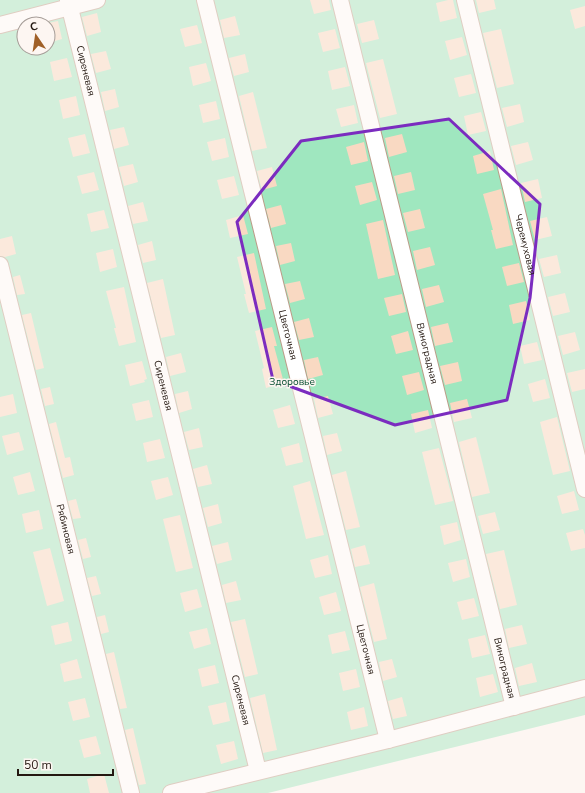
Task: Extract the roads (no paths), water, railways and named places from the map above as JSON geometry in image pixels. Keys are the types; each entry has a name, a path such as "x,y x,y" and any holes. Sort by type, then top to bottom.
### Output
{"street":[{"path":"0,25 69,3 97,0"},
{"name":"Цветочная","path":"205,0 388,740"},
{"name":"Виноградная","path":"340,0 514,707"},
{"name":"Черемуховая","path":"465,0 585,489"},
{"name":"Сиреневая","path":"69,3 258,772"},
{"name":"Рябиновая","path":"0,265 131,793"},
{"path":"171,793 388,740 585,688"}],"park label":[{"name":"Здоровье","path":"292,382"}]}
